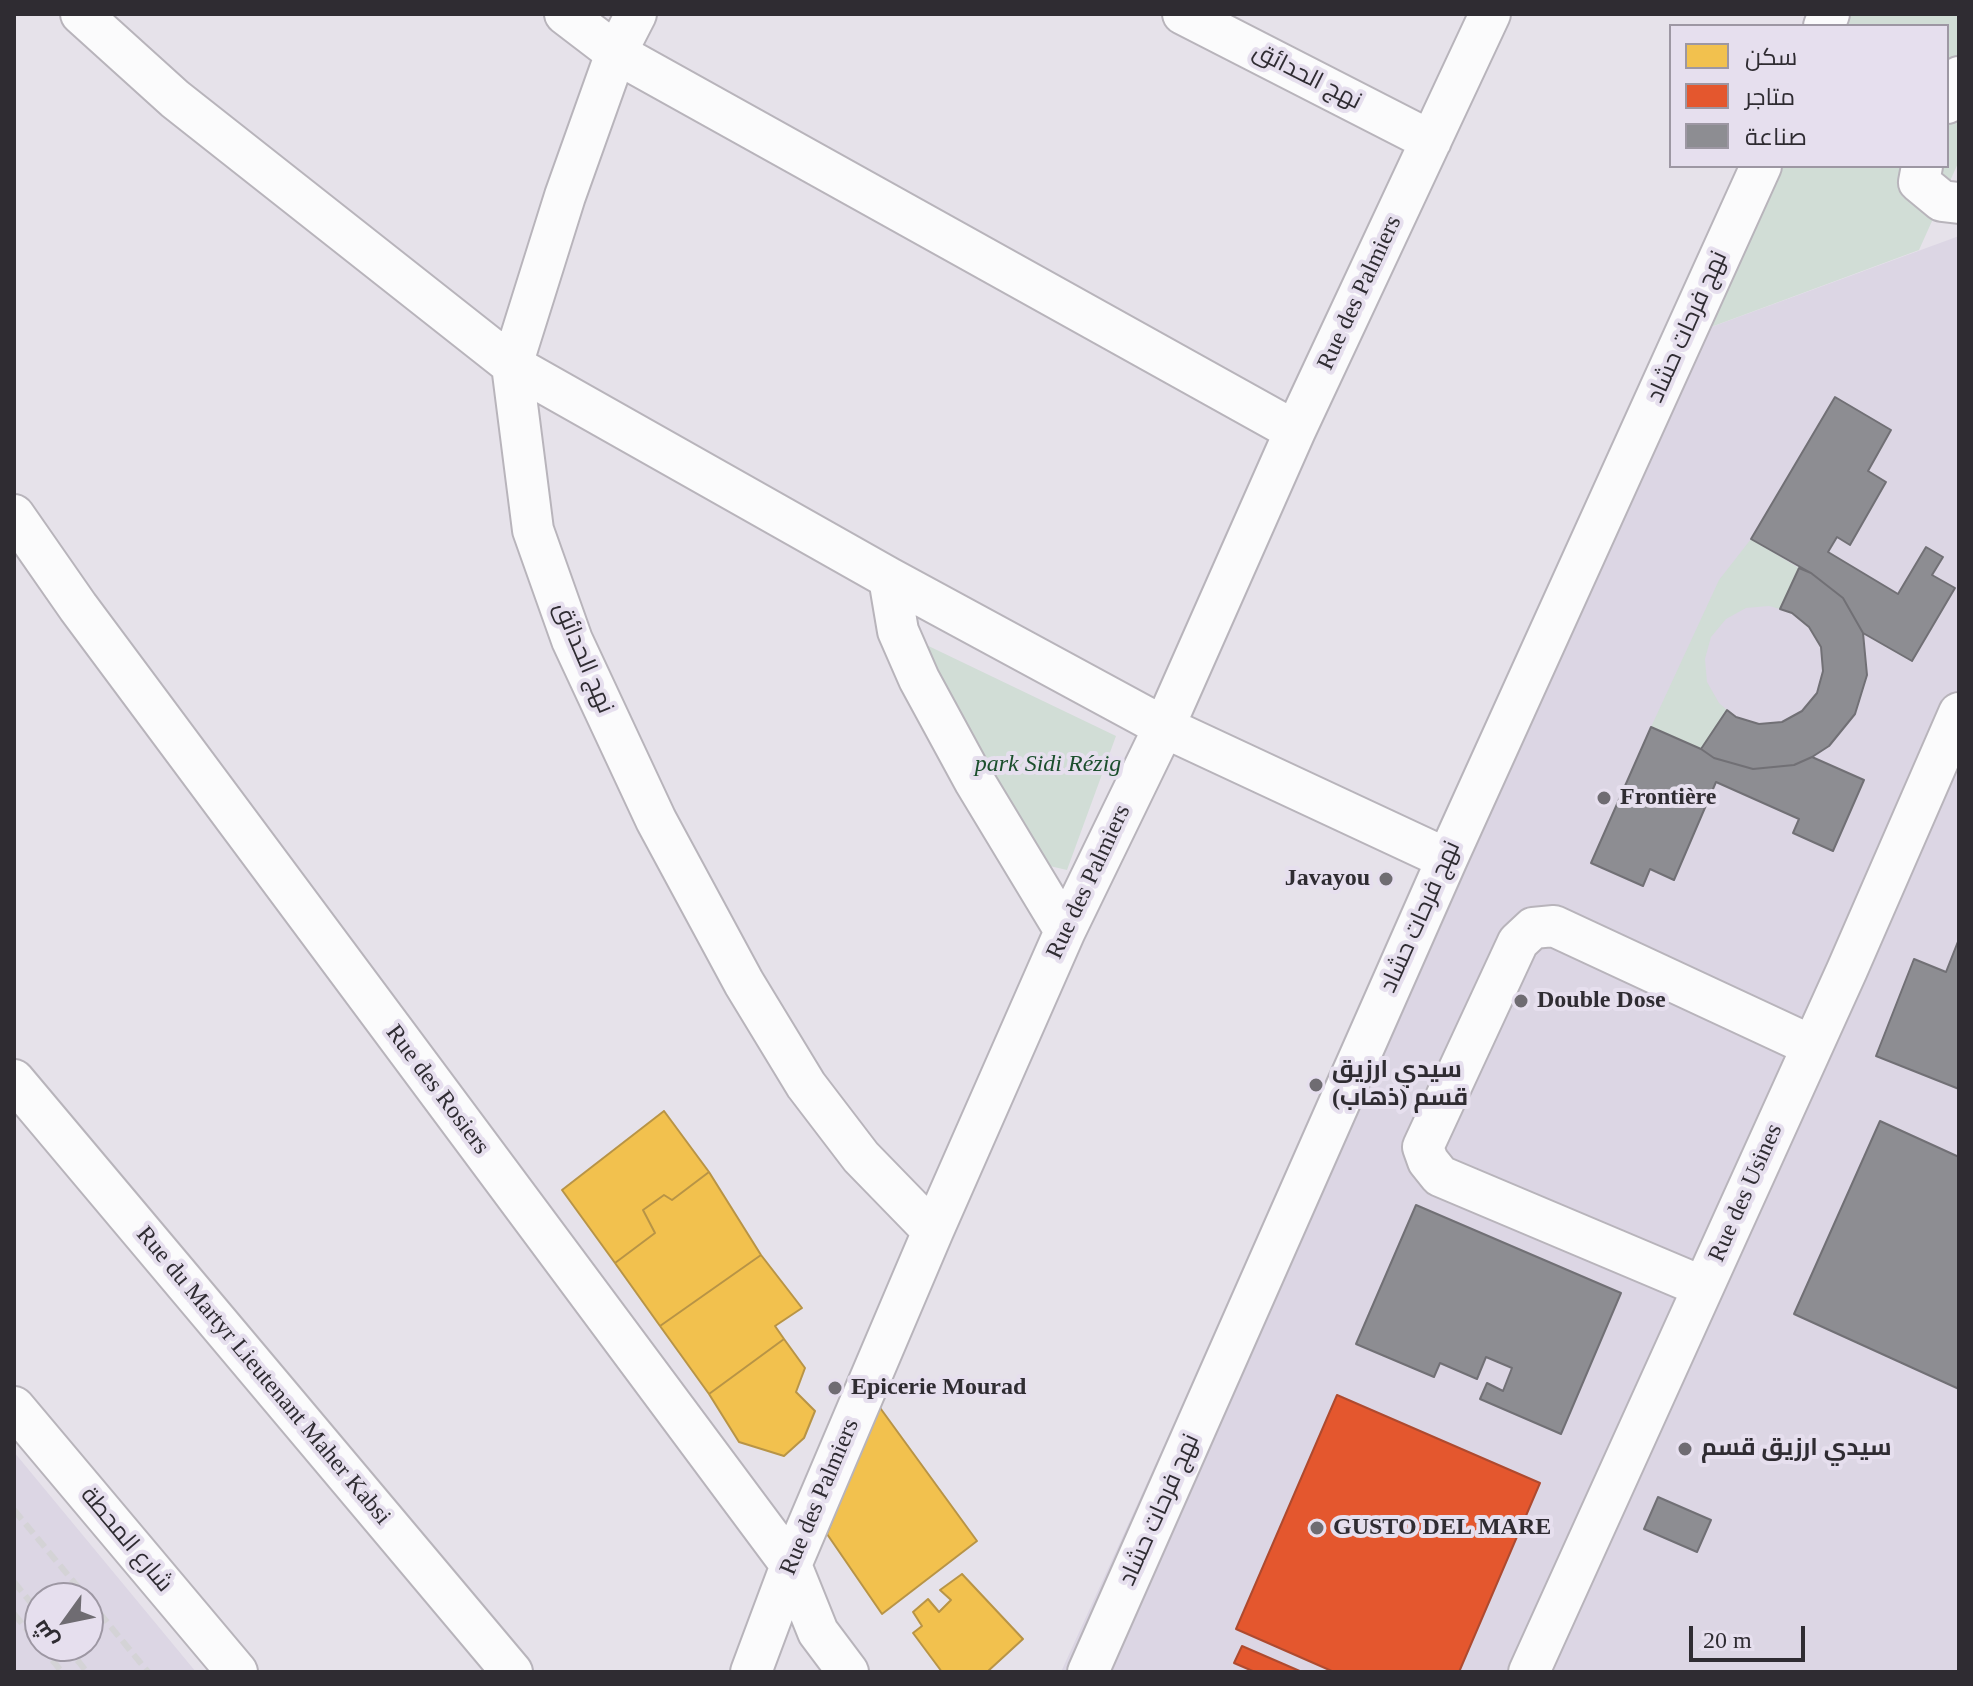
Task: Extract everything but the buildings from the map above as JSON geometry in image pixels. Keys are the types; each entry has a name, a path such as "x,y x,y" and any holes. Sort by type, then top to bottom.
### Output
{"street":[{"path":"81,14 175,99 512,365 889,578 1164,727 1447,859"},
{"path":"565,14 616,53 1295,431"},
{"name":"نهج الحدائق","path":"636,14 616,53 565,196 512,365 533,530 572,640 656,820 744,983 806,1085 861,1157 933,1231"},
{"name":"نهج الحدائق","path":"1183,14 1431,141"},
{"name":"Rue des Palmiers","path":"751,1672 791,1565 1065,931 1164,727 1295,431 1490,14"},
{"path":"1949,99 1959,77"},
{"name":"نهج فرحات حشاد","path":"1088,1672 1447,859 1760,168"},
{"path":"1922,168 1919,182 1942,201 1959,203"},
{"name":"Rue des Rosiers","path":"14,515 78,607 791,1565 818,1632 848,1672"},
{"path":"889,578 898,631 919,679 975,782 1065,931"},
{"name":"Rue des Usines","path":"1529,1672 1959,713"},
{"path":"1703,1287 1440,1176 1428,1161 1423,1147 1518,942 1533,928 1554,926 1812,1046"},
{"name":"Rue du Martyr Lieutenant Maher Kabsi","path":"14,1080 512,1672"},
{"name":"شارع المحطة","path":"14,1407 237,1672"},
{"path":"1111,1672 1119,1604"}],"shaded area":[{"path":"1959,236 1959,1672 1061,1672 1665,344"},
{"path":"14,1452 196,1672 14,1672"}],"green space":[{"path":"1810,14 1959,14 1959,161 1919,250 1665,344 1742,168 1949,168 1949,24 1806,24"},
{"path":"1751,539 1799,568 1780,609 1769,606 1746,608 1726,619 1711,637 1705,659 1707,682 1719,703 1727,710 1701,749 1651,727 1719,580"},
{"name":"park Sidi Rézig","path":"916,640 1116,736 1067,870 1041,864"}],"railway":[{"path":"14,1510 74,1582"},
{"path":"14,1582 24,1594"},
{"path":"14,1614 24,1626"},
{"path":"104,1618 148,1672"},
{"path":"54,1662 62,1672"},
{"path":"79,1662 87,1672"}],"place":[{"name":"Frontière","path":"1604,798"},
{"name":"Javayou","path":"1386,879"},
{"name":"Double Dose","path":"1521,1001"},
{"name":"سيدي ارزيق قسم (ذهاب)","path":"1316,1085"},
{"name":"Epicerie Mourad","path":"835,1388"},
{"name":"سيدي ارزيق قسم","path":"1685,1449"},
{"name":"GUSTO DEL MARE","path":"1317,1528"}]}
